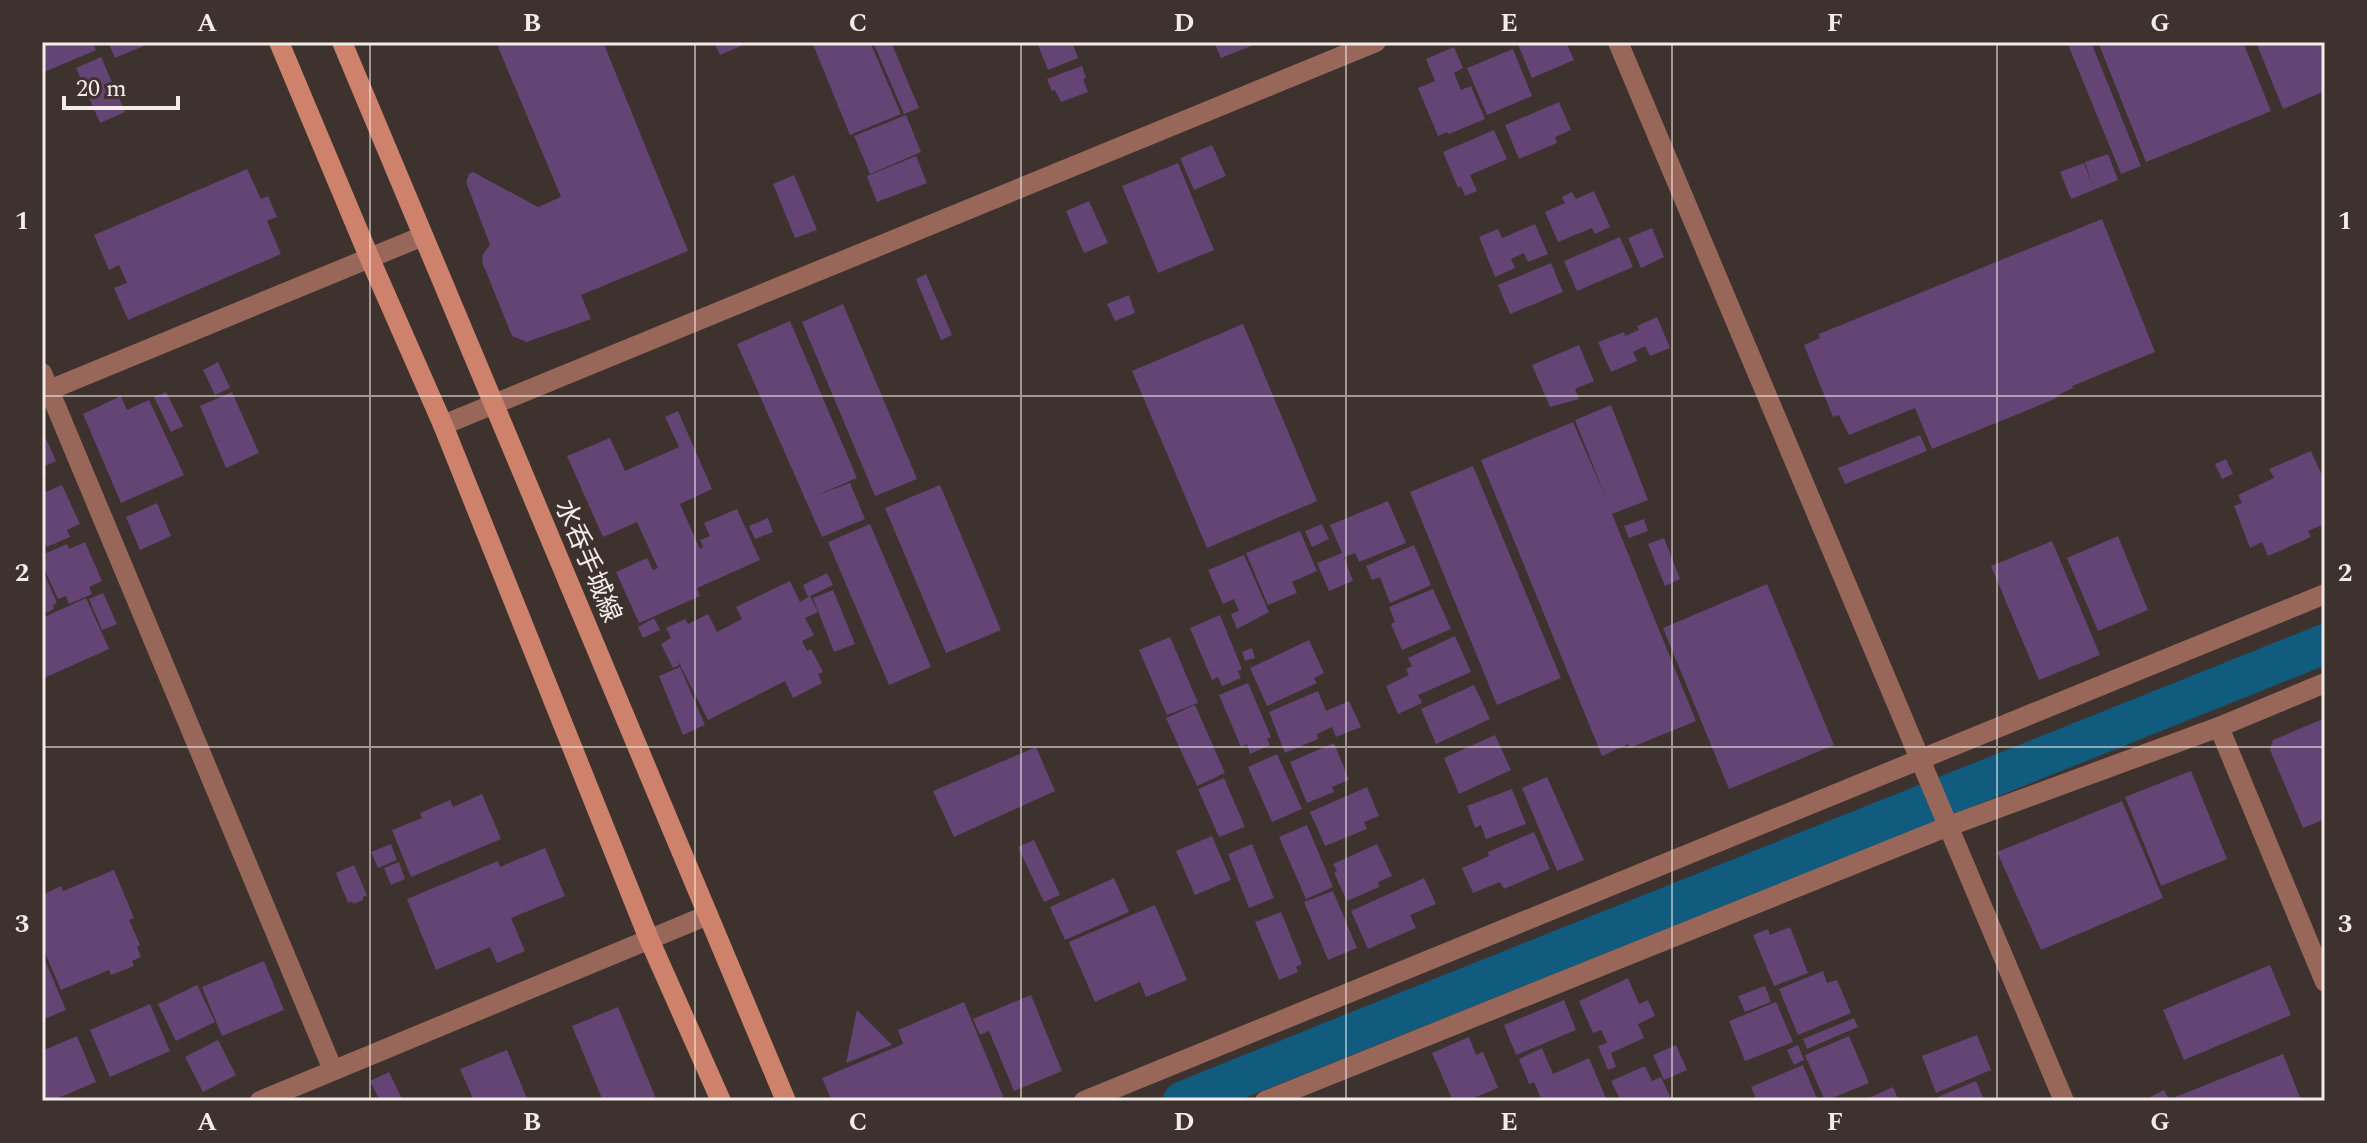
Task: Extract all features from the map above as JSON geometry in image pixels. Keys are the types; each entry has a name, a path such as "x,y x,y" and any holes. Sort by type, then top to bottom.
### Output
{"main road":[{"path":"279,42 443,425 649,939 721,1101"},
{"name":"水呑手城線","path":"342,42 786,1101"}],"street":[{"path":"443,425 1376,42"},
{"path":"1618,42 2064,1101"},
{"path":"333,1070 44,385 423,236"},
{"path":"1084,1101 1922,767 2325,594"},
{"path":"1265,1101 1946,821 2219,727 2325,683"},
{"path":"2219,727 2325,982"},
{"path":"260,1101 708,915"}],"building":[{"path":"42,42 92,42 96,50 42,73"},
{"path":"108,42 153,42 115,58"},
{"path":"496,42 603,42 688,251 581,295 591,319 527,342 512,336 482,263 483,254 490,245 466,182 473,172 538,207 561,197"},
{"path":"714,42 750,42 720,55"},
{"path":"812,42 870,42 901,114 850,135"},
{"path":"873,42 891,42 919,108 904,114"},
{"path":"1072,42 1078,58 1048,70 1038,45"},
{"path":"1214,42 1261,42 1221,58"},
{"path":"1517,42 1566,42 1574,60 1532,78"},
{"path":"2067,42 2091,42 2141,166 2121,174"},
{"path":"2098,42 2243,42 2271,111 2146,162"},
{"path":"2256,42 2325,42 2325,91 2283,109"},
{"path":"1454,47 1463,68 1454,73 1461,90 1471,86 1485,119 1438,136 1418,88 1435,81 1426,59"},
{"path":"1513,49 1532,96 1487,115 1467,68"},
{"path":"101,57 125,112 100,123 76,68"},
{"path":"1082,66 1088,92 1061,102 1047,79"},
{"path":"1559,102 1571,130 1555,137 1557,143 1519,159 1505,125"},
{"path":"906,115 921,152 870,174 854,136"},
{"path":"1494,130 1507,159 1470,175 1477,191 1465,196 1461,186 1458,188 1443,152"},
{"path":"1212,145 1226,176 1194,190 1180,158"},
{"path":"2108,154 2118,180 2071,199 2060,172 2084,163 2092,185 2085,162"},
{"path":"916,156 927,183 877,202 867,176"},
{"path":"1178,163 1214,250 1158,273 1122,186"},
{"path":"247,169 261,199 268,196 277,217 267,221 281,254 128,320 114,288 127,283 119,265 109,270 94,235"},
{"path":"794,175 817,230 795,238 773,184"},
{"path":"1594,191 1610,227 1595,234 1592,228 1558,242 1545,212 1565,203 1562,197 1572,192 1576,199"},
{"path":"1089,201 1108,243 1084,253 1066,211"},
{"path":"2102,219 2155,352 2072,386 2057,398 1932,449 1915,408 1849,435 1839,415 1833,417 1804,345 1820,338 1819,334"},
{"path":"1535,224 1548,254 1528,262 1524,253 1511,259 1515,268 1495,277 1479,237 1498,229 1502,238"},
{"path":"1652,228 1664,257 1641,268 1628,238"},
{"path":"1620,237 1633,267 1577,291 1564,261"},
{"path":"1551,263 1563,292 1510,314 1498,285"},
{"path":"926,274 952,335 941,340 916,279"},
{"path":"1129,295 1135,313 1115,321 1107,304"},
{"path":"843,304 917,479 875,496 802,322"},
{"path":"1657,317 1670,348 1650,356 1645,346 1633,352 1637,361 1611,372 1598,342 1624,332 1625,336 1639,330 1637,326"},
{"path":"790,321 857,478 815,496 850,483 865,519 822,537 737,344"},
{"path":"1243,324 1317,501 1207,548 1132,371"},
{"path":"1579,345 1594,381 1575,389 1579,399 1550,407 1532,365"},
{"path":"218,362 230,388 215,395 203,370"},
{"path":"166,392 183,426 171,432 154,397"},
{"path":"232,392 259,453 226,468 200,406"},
{"path":"121,396 127,410 149,400 184,475 121,503 83,414"},
{"path":"1611,405 1648,500 1612,514 1696,721 1602,756 1481,460 1573,422 1606,498 1575,420"},
{"path":"678,411 712,489 680,504 700,549 703,547 700,540 710,536 704,523 737,509 760,560 697,588 700,596 639,623 616,572 647,558 653,570 658,568 637,522 603,537 567,456 610,438 625,471 679,447 665,417"},
{"path":"42,430 56,461 43,467 46,474 42,475"},
{"path":"1920,435 1927,451 1845,484 1838,468"},
{"path":"2311,451 2325,482 2322,493 2325,524 2308,531 2311,537 2268,556 2262,542 2250,548 2234,506 2242,503 2238,495 2274,478 2269,469"},
{"path":"2226,459 2233,474 2222,479 2215,464"},
{"path":"1473,466 1561,678 1497,705 1410,492"},
{"path":"42,482 46,492 62,485 80,524 67,530 70,537 47,547 42,539"},
{"path":"940,485 1001,630 946,653 885,508"},
{"path":"1388,501 1406,543 1359,562 1355,553 1344,557 1353,581 1329,591 1317,563 1342,553 1330,525"},
{"path":"157,503 171,536 140,550 126,517"},
{"path":"768,518 773,532 755,539 749,526"},
{"path":"1644,519 1648,531 1629,538 1624,526"},
{"path":"870,524 931,667 889,685 828,542"},
{"path":"1322,524 1329,539 1312,547 1305,531"},
{"path":"1300,531 1317,571 1292,582 1297,593 1268,605 1246,553"},
{"path":"2118,536 2148,610 2098,631 2067,558"},
{"path":"1664,538 1680,579 1665,586 1648,544"},
{"path":"2052,541 2100,655 2039,680 1991,566"},
{"path":"85,542 102,581 89,587 92,594 69,604 66,596 58,599 42,564 42,555 67,544 69,549"},
{"path":"1414,545 1431,585 1390,603 1380,577 1372,580 1366,566"},
{"path":"1244,555 1269,612 1237,629 1231,614 1239,611 1234,599 1223,604 1208,570"},
{"path":"42,568 57,603 53,605 54,609 42,615"},
{"path":"827,573 833,585 808,597 803,585"},
{"path":"790,581 800,602 810,596 818,612 805,618 814,635 802,641 807,651 811,649 823,672 818,674 822,683 793,698 785,681 708,720 677,659 679,665 673,668 661,644 671,638 666,628 685,619 688,624 708,614 717,632 742,619 736,607"},
{"path":"1767,584 1834,745 1729,789 1663,628"},
{"path":"1433,589 1451,629 1402,650 1391,624 1395,622 1389,607"},
{"path":"833,590 855,644 834,652 813,598"},
{"path":"103,593 117,624 102,630 89,599"},
{"path":"86,598 109,649 42,679 42,618"},
{"path":"1220,615 1242,669 1238,671 1241,678 1222,686 1218,677 1212,680 1190,628"},
{"path":"654,618 660,630 643,638 638,627"},
{"path":"1455,636 1471,672 1418,695 1422,703 1398,714 1386,686 1409,675 1406,669 1412,666 1408,658"},
{"path":"1170,637 1198,703 1167,715 1139,650"},
{"path":"1309,640 1324,673 1314,678 1317,683 1267,706 1250,668"},
{"path":"1252,648 1255,658 1245,661 1242,652"},
{"path":"680,667 705,725 683,735 659,676"},
{"path":"1248,683 1271,737 1267,739 1270,745 1250,754 1247,744 1241,747 1219,695"},
{"path":"1474,685 1490,719 1436,744 1421,709"},
{"path":"1318,691 1326,711 1349,701 1361,727 1336,737 1332,727 1317,734 1318,739 1285,753 1269,712"},
{"path":"1195,705 1225,773 1197,786 1166,718"},
{"path":"2325,718 2325,819 2303,828 2270,750 2273,740"},
{"path":"1495,735 1511,770 1459,794 1444,758"},
{"path":"1334,743 1349,780 1332,787 1334,792 1307,803 1290,762"},
{"path":"1036,747 1055,791 954,837 933,791"},
{"path":"1277,754 1302,809 1272,822 1248,767"},
{"path":"2191,771 2227,859 2161,886 2125,797"},
{"path":"1547,777 1584,860 1557,871 1522,788"},
{"path":"1224,778 1245,827 1219,837 1198,789"},
{"path":"1367,787 1379,816 1364,822 1367,829 1325,846 1310,812"},
{"path":"1512,789 1526,824 1486,839 1481,825 1475,828 1467,806"},
{"path":"482,794 501,839 411,877 392,830 422,818 420,813 450,800 453,807"},
{"path":"2122,801 2163,898 2041,950 1997,852"},
{"path":"1307,825 1333,887 1306,899 1279,837"},
{"path":"1534,832 1550,869 1504,889 1500,882 1473,893 1462,868 1489,856 1488,852"},
{"path":"1212,836 1231,880 1195,895 1176,851"},
{"path":"1034,840 1060,895 1044,902 1018,847"},
{"path":"391,844 397,860 378,868 371,852"},
{"path":"1252,844 1274,898 1249,908 1228,854"},
{"path":"1377,844 1392,876 1378,882 1379,887 1347,901 1333,864"},
{"path":"545,848 565,896 511,918 525,951 497,963 490,947 436,970 407,899 498,861 500,867"},
{"path":"399,862 405,879 391,885 384,868"},
{"path":"354,865 367,895 353,904 352,901 348,903 336,873"},
{"path":"114,870 134,918 129,920 140,945 137,947 141,957 132,961 134,966 111,975 109,970 61,990 42,946 42,895 61,886 63,891"},
{"path":"1114,878 1129,912 1065,940 1050,907"},
{"path":"1424,878 1436,904 1410,915 1416,928 1368,949 1351,911"},
{"path":"1333,891 1357,948 1328,960 1304,902"},
{"path":"1155,905 1187,980 1146,997 1140,982 1095,1002 1069,942"},
{"path":"1281,912 1302,964 1296,967 1298,972 1279,980 1255,922"},
{"path":"1790,927 1808,973 1774,986 1753,935 1768,929 1770,935"},
{"path":"42,953 66,1010 42,1020"},
{"path":"264,961 284,1010 222,1036 202,987"},
{"path":"2270,965 2291,1015 2184,1060 2163,1010"},
{"path":"1823,971 1827,983 1837,980 1851,1013 1798,1035 1779,989"},
{"path":"1628,978 1639,1004 1648,1000 1655,1016 1638,1024 1644,1038 1611,1053 1616,1067 1608,1070 1598,1046 1607,1043 1601,1030 1593,1033 1579,1001"},
{"path":"197,985 215,1022 176,1041 158,1004"},
{"path":"1765,986 1771,1002 1745,1012 1738,996"},
{"path":"1031,995 1062,1071 1014,1091 989,1031 980,1035 973,1019"},
{"path":"1564,1000 1576,1030 1516,1055 1504,1025"},
{"path":"964,1002 1005,1101 832,1101 822,1078 903,1044 898,1030"},
{"path":"1776,1002 1793,1042 1745,1061 1729,1021"},
{"path":"150,1004 170,1051 110,1077 90,1030"},
{"path":"618,1007 657,1101 603,1101 572,1026"},
{"path":"857,1010 892,1045 846,1063"},
{"path":"1854,1018 1858,1027 1807,1049 1803,1039"},
{"path":"1977,1035 1991,1070 1936,1093 1922,1056"},
{"path":"77,1036 96,1082 51,1101 42,1101 42,1051"},
{"path":"1849,1036 1869,1083 1825,1101 1805,1055"},
{"path":"1469,1037 1476,1055 1483,1052 1498,1088 1466,1101 1453,1101 1432,1053"},
{"path":"218,1040 236,1075 203,1092 185,1057"},
{"path":"1676,1045 1687,1070 1664,1080 1653,1055"},
{"path":"1798,1045 1804,1060 1794,1065 1787,1050"},
{"path":"1542,1048 1553,1074 1589,1058 1607,1101 1542,1101 1534,1082 1529,1084 1519,1059"},
{"path":"507,1050 528,1101 474,1101 460,1069"},
{"path":"2283,1054 2301,1100 2174,1101 2173,1098"},
{"path":"1803,1065 1818,1101 1757,1101 1751,1087"},
{"path":"1645,1066 1652,1081 1661,1077 1672,1101 1621,1101 1611,1081"},
{"path":"389,1072 403,1101 380,1101 370,1081"},
{"path":"1976,1081 1984,1100 1939,1101 1938,1097"},
{"path":"1893,1087 1899,1101 1862,1101"},
{"path":"2164,1090 2170,1101 2142,1101"}],"waterway":[{"path":"1183,1101 2325,644"}]}
